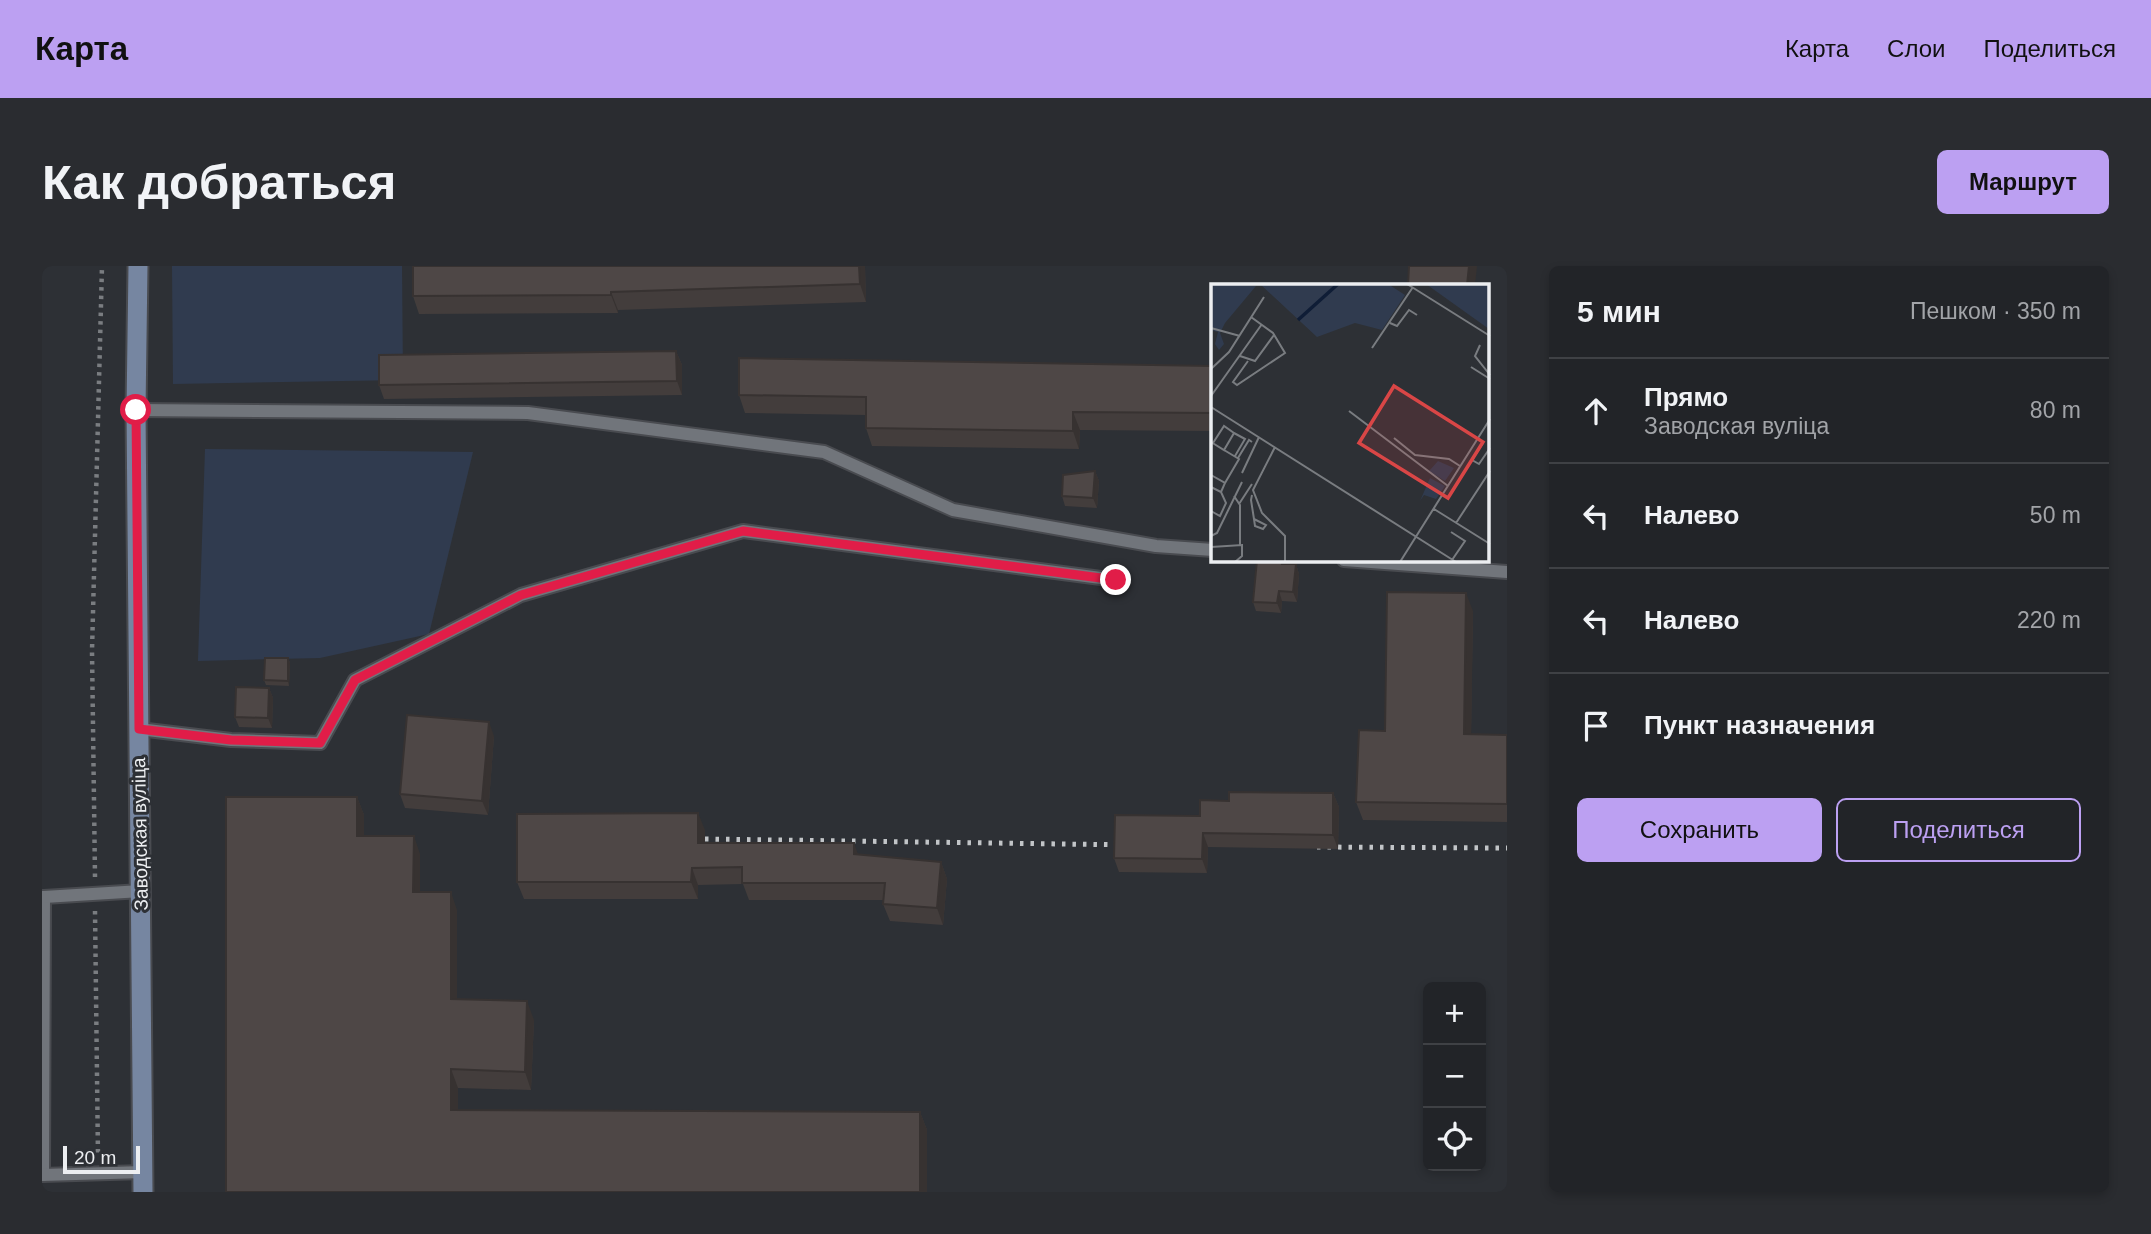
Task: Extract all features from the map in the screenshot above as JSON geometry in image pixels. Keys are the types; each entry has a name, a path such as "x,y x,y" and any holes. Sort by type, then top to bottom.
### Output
{"main road":[{"name":"Заводская вуліца","path":"138,266 136,410 144,1182"}],"lane":[{"path":"136,410 528,413 555,416 824,452 953,510 1156,546 1211,550"},
{"path":"139,729 231,740 320,743 355,680 521,595 743,531 1116,580"},
{"path":"1371,562 1507,572"},
{"path":"141,891 43,897 43,1175 99,1174 144,1182"}],"path":[{"path":"99,1174 92,651 102,266"}],"shaded area":[{"path":"172,266 402,266 403,380 173,384"},
{"path":"205,449 473,452 429,634 320,658 198,661"}],"building":[{"path":"413,266 859,266 860,284 611,292 611,295 413,296"},
{"path":"1409,266 1469,266 1467,284 1408,284"},
{"path":"676,351 677,381 379,385 379,355"},
{"path":"739,358 1211,366 1211,413 1073,412 1073,431 866,428 866,397 739,395"},
{"path":"1095,471 1093,498 1062,496 1063,475"},
{"path":"1257,562 1296,564 1293,592 1279,591 1277,603 1253,602"},
{"path":"1387,592 1466,593 1464,734 1507,735 1507,804 1356,802 1359,730 1385,731"},
{"path":"265,658 288,658 288,681 264,680"},
{"path":"236,687 269,688 268,718 235,717"},
{"path":"407,715 489,722 482,801 400,794"},
{"path":"1229,792 1333,793 1333,835 1203,833 1202,859 1114,858 1115,815 1200,816 1200,800 1229,801"},
{"path":"226,797 357,797 357,836 414,836 413,892 451,892 451,999 527,1001 525,1072 451,1069 451,1110 920,1112 920,1192 226,1192"},
{"path":"698,813 698,843 854,843 854,854 941,862 937,908 883,904 885,883 742,883 742,867 692,868 691,882 517,882 517,814"}],"railway":[{"path":"705,839 1135,845"},
{"path":"1317,847 1507,848"}],"route":[{"path":"136,410 139,729 231,740 320,743 355,680 521,595 743,531 1116,580"}]}
